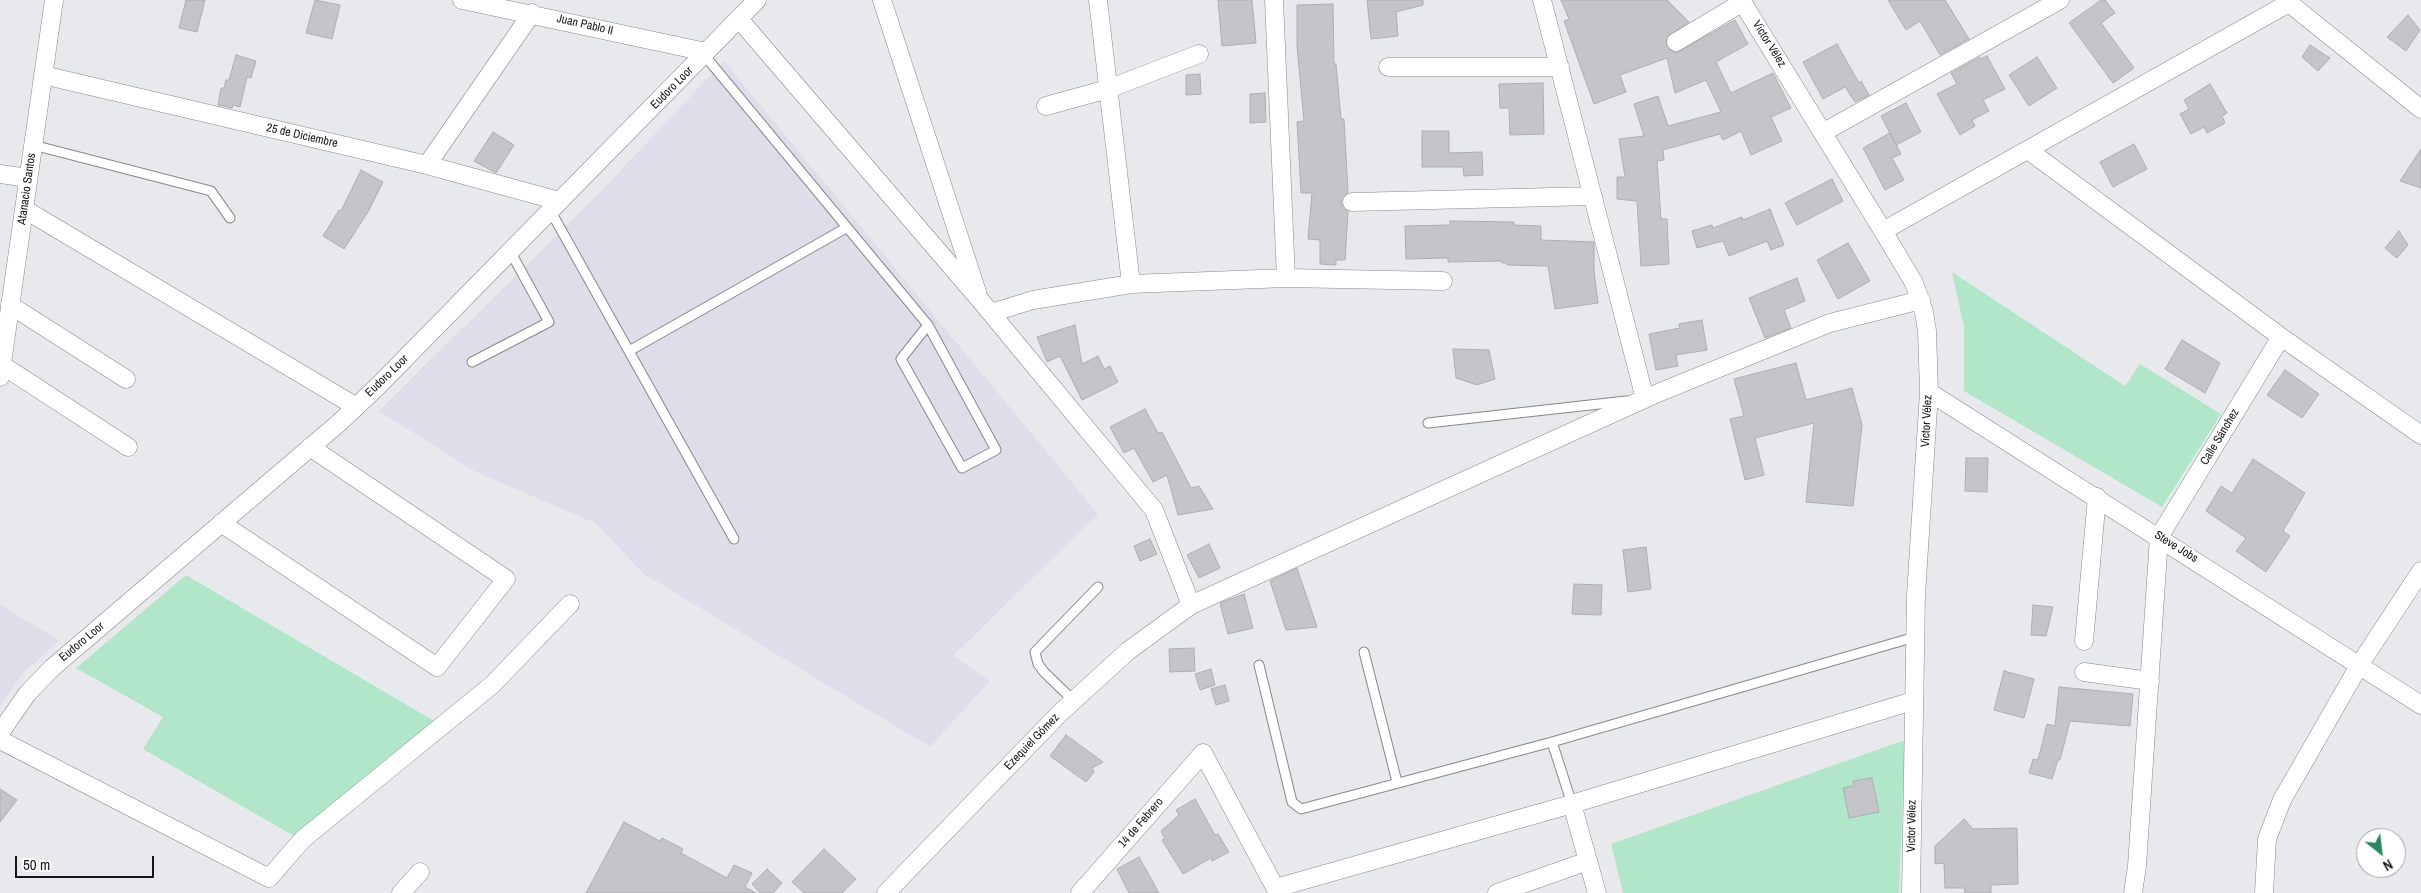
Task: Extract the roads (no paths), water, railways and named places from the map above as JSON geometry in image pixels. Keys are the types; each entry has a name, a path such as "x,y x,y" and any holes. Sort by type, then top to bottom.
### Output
{"street":[{"name":"Atanacio Santos","path":"1,361 54,0"},
{"name":"Juan Pablo II","path":"462,0 532,13 706,54"},
{"name":"Eudoro Loor","path":"0,733 28,694 52,668 310,447 378,386 757,0"},
{"path":"882,0 986,307"},
{"path":"1098,0 1130,280"},
{"path":"1274,0 1286,278"},
{"path":"1542,0 1645,399"},
{"path":"1824,132 2060,0"},
{"path":"1676,42 1742,1"},
{"name":"Victor Vélez","path":"1742,1 1824,132 1914,283 1921,300 1927,331 1929,392 1915,637 1911,893"},
{"path":"1884,231 2289,3 2421,109"},
{"path":"427,165 532,13"},
{"path":"739,20 986,307 1154,510 1191,606"},
{"path":"1046,106 1108,89 1199,54"},
{"path":"1388,67 1560,67"},
{"name":"25 de Diciembre","path":"43,75 427,165 555,206"},
{"path":"2028,150 2281,337 2421,435"},
{"path":"0,174 28,178"},
{"path":"1352,202 1593,196"},
{"path":"24,209 355,406"},
{"path":"986,307 1033,300 1130,280 1286,278 1443,280"},
{"name":"Ezequiel Gómez","path":"886,893 1074,701 1128,651 1191,606 1645,399 1830,323 1921,300"},
{"path":"10,305 126,379"},
{"name":"Calle Sánchez","path":"2159,537 2281,337"},
{"path":"1,361 128,447"},
{"name":"Steve Jobs","path":"1929,392 2360,664 2421,705"},
{"path":"221,523 437,667 506,579 310,447"},
{"path":"2084,641 2097,497"},
{"path":"2132,893 2138,866 2159,537"},
{"path":"2264,893 2267,838 2282,800 2360,664 2421,571"},
{"path":"0,740 269,878 303,839 492,684 570,604"},
{"path":"2084,672 2150,681"},
{"path":"1277,890 1572,804 1913,701"},
{"name":"14 de Febrero","path":"1080,893 1203,753 1277,890"},
{"path":"1572,804 1597,893"},
{"path":"1498,893 1588,862"},
{"path":"401,893 420,872"}],"lane":[{"path":"706,54 846,228 928,325 996,450 962,468 901,359 928,325"},
{"path":"33,145 211,191 230,218"},
{"path":"555,206 629,351 734,539"},
{"path":"629,351 846,228"},
{"path":"472,362 549,322 510,251"},
{"path":"1428,423 1645,399"},
{"path":"1074,701 1044,672 1038,664 1035,652 1098,587"},
{"path":"1259,665 1292,802 1301,809 1552,742 1915,637"},
{"path":"1364,652 1397,782"},
{"path":"1552,742 1572,804"}]}
